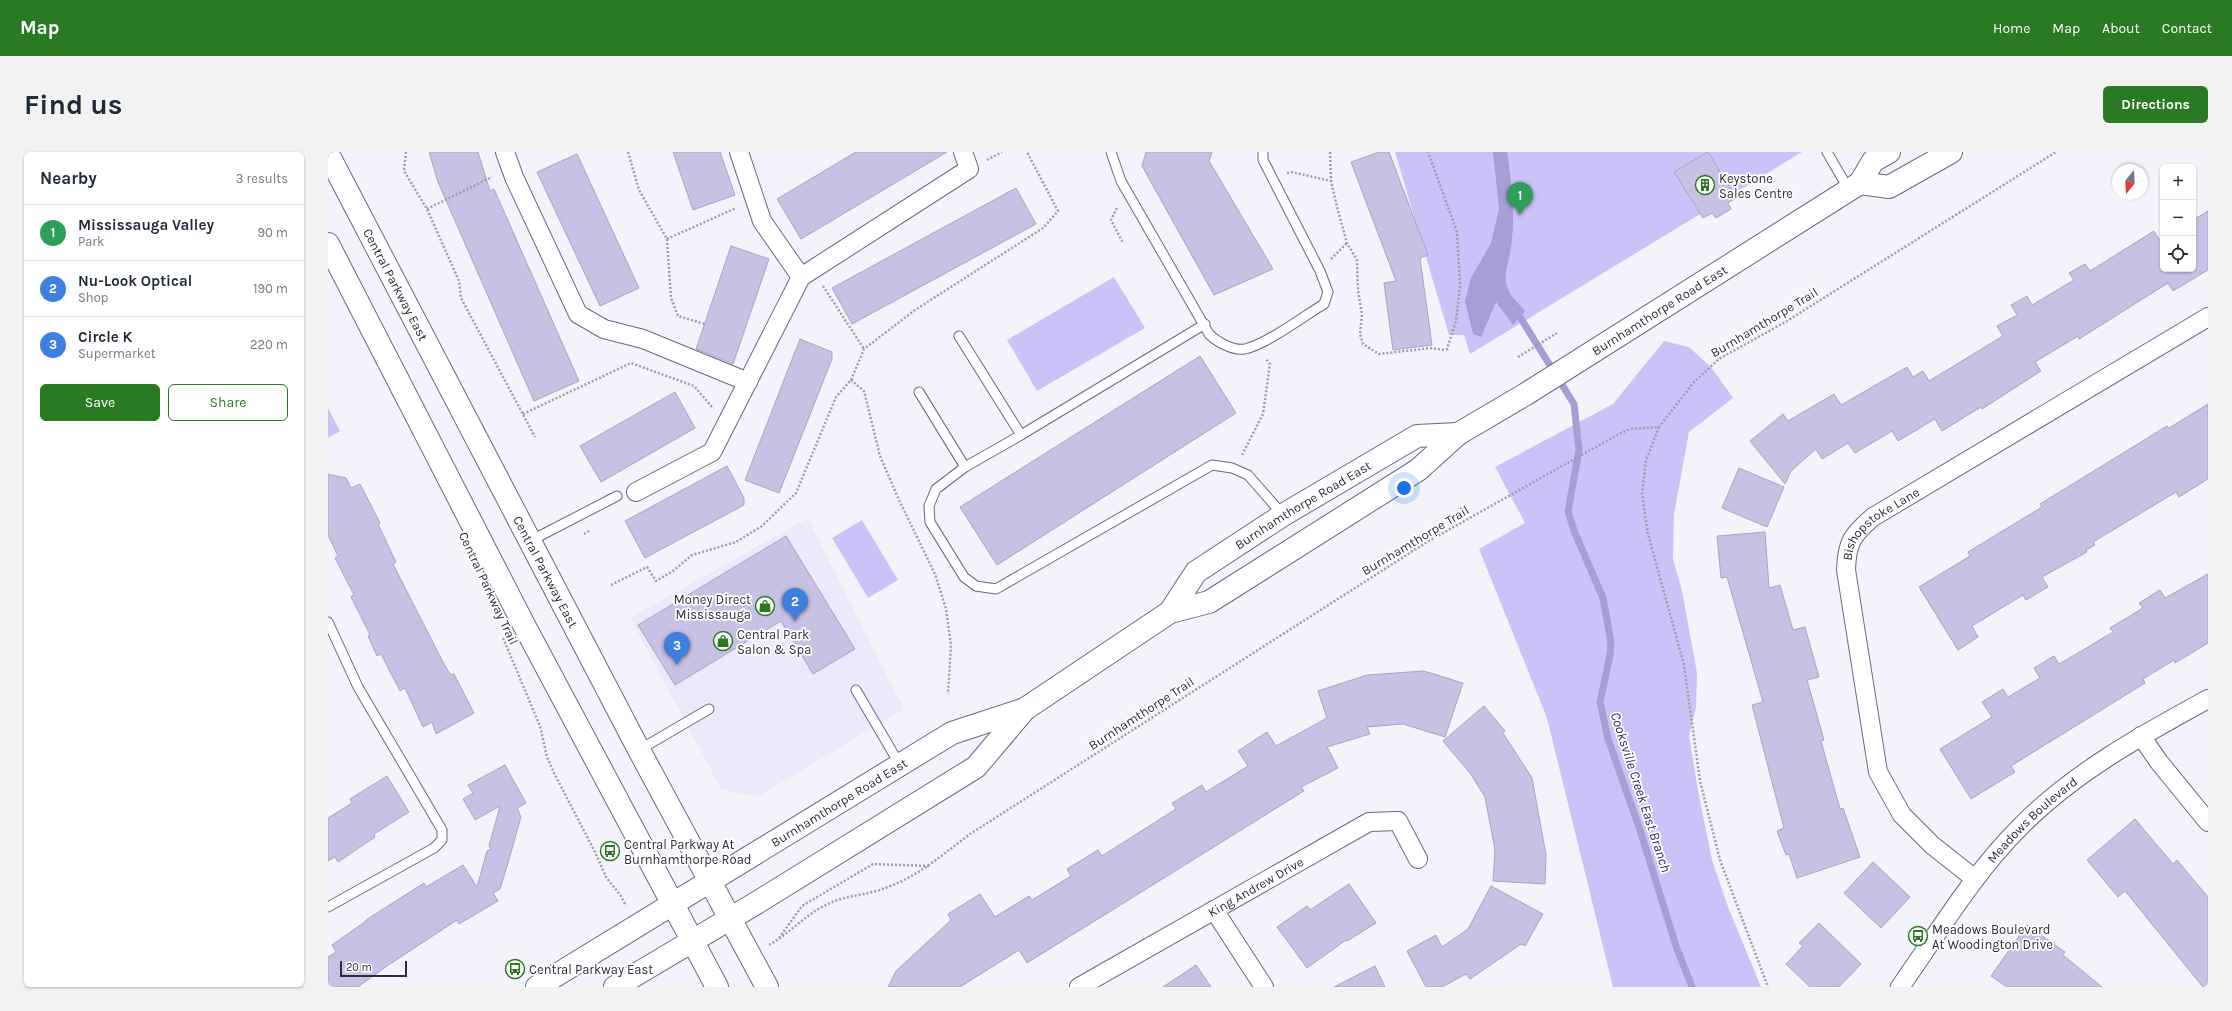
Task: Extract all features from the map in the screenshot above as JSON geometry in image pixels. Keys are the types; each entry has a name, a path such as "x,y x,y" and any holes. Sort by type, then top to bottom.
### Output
{"main road":[{"name":"Burnhamthorpe Road East","path":"615,987 976,767 1025,709 1170,612 1209,602 1216,598 1418,470 1458,434 1526,394 1854,187 1873,161 1889,152"},
{"path":"1854,187 1889,188 1950,152"},
{"name":"Central Parkway East","path":"328,154 639,750 767,987"},
{"path":"328,244 524,625 673,904 694,940 717,987"},
{"name":"Burnhamthorpe Road East","path":"1170,612 1196,572 1283,515 1417,436 1458,434"},
{"name":"Burnhamthorpe Road East","path":"537,987 952,732 1025,709"}],"street":[{"path":"739,152 762,221 801,277"},
{"path":"636,492 712,452 801,277 969,169 963,152"},
{"path":"508,160 578,314 604,329 643,339 748,382"},
{"name":"Bishopstoke Lane","path":"1976,879 1932,845 1902,815 1878,772 1846,570 1846,550 1855,532 1873,517 2208,317"},
{"name":"Meadows Boulevard","path":"1900,987 1976,879 2026,821 2080,776 2141,736 2208,699"},
{"path":"2141,736 2159,762 2208,822"},
{"name":"King Andrew Drive","path":"1079,987 1369,822 1398,821 1418,859"},
{"path":"1214,910 1264,987"}],"lane":[{"path":"1111,152 1126,189 1205,324 1209,334 1226,345 1244,349 1257,345 1324,304 1328,292 1320,271 1262,160 1262,152"},
{"path":"1827,152 1854,187"},
{"path":"1205,324 1021,435 964,467 936,489 928,506 930,522 964,577 976,586 996,589 1212,466 1232,468 1248,475 1283,515"},
{"path":"959,336 1021,435"},
{"path":"919,392 964,467"},
{"path":"530,541 617,496"},
{"path":"328,622 358,687 442,830 442,840 434,848 328,907"},
{"path":"856,690 900,765"},
{"path":"639,750 710,710"}],"path":[{"path":"406,152 404,172 427,209 459,281 461,298 535,437"},
{"path":"628,152 639,190 667,238 671,298 678,316 705,324"},
{"path":"611,585 647,568 656,581 673,571 692,555 736,542 762,526 796,492 836,397 851,380 864,350 915,310 1043,228 1058,211 1027,152"},
{"path":"1330,152 1331,181 1347,243 1357,260 1358,291 1362,314 1360,334 1363,344 1379,354 1431,348 1447,349 1456,321 1460,286 1457,232 1428,152"},
{"name":"Burnhamthorpe Trail","path":"929,866 873,864 802,906 776,941 808,915 836,900 886,888 906,880 929,866 970,834 1427,542 1572,462 1619,434 1630,429 1659,427 1694,382 1719,360 1787,321 2056,152"},
{"path":"427,209 508,160"},
{"path":"1272,177 1292,172 1331,181"},
{"path":"1123,243 1111,220 1126,189"},
{"path":"667,238 755,199"},
{"path":"1320,271 1347,243"},
{"path":"828,293 864,350"},
{"path":"1518,356 1558,333"},
{"path":"1232,468 1243,454 1263,414 1270,364 1257,345"},
{"path":"523,414 631,364 694,386 726,424"},
{"path":"851,380 864,390 880,456 898,500 935,574 946,609 952,645 948,694"},
{"path":"1659,427 1646,460 1642,494 1648,534 1684,665 1700,781 1720,860 1768,987"},
{"name":"Central Parkway Trail","path":"502,634 540,726 547,757 554,773 595,852 606,877 621,896"}],"shaded area":[{"path":"1395,152 1802,152 1470,354 1464,335 1449,335"},
{"path":"1493,152 1507,152 1512,190 1513,228 1506,271 1506,281 1509,292 1525,311 1513,325 1496,302 1481,337 1473,334 1465,301 1471,278 1491,243 1499,209"},
{"path":"1114,277 1145,328 1037,391 1007,340"},
{"path":"1664,341 1689,347 1711,367 1733,398 1689,432 1674,514 1673,559 1682,591 1697,673 1696,707 1689,736 1712,860 1728,907 1761,987 1613,987 1547,718 1479,549 1525,523 1495,467 1613,404"},
{"path":"328,408 340,431 328,438"},
{"path":"808,518 904,709 758,797 721,789 630,618"},
{"path":"862,520 898,580 868,598 832,538"}],"building":[{"path":"429,152 478,152 490,191 494,189 579,381 534,401 438,182"},
{"path":"673,152 720,152 735,195 693,210"},
{"path":"856,152 947,152 801,239 777,199"},
{"path":"1146,152 1212,152 1209,161 1273,269 1214,295 1142,166"},
{"path":"1379,152 1389,152 1428,255 1420,258 1432,345 1393,350 1384,283 1396,281 1351,162"},
{"name":"Keystone Sales Centre","path":"1708,152 1736,198 1728,203 1731,209 1716,218 1712,213 1703,218 1674,172"},
{"path":"577,154 639,288 600,306 537,172"},
{"path":"1016,188 1036,224 852,324 832,288"},
{"path":"2208,211 2208,270 2173,291 2168,283 2079,339 2078,336 2035,362 2041,371 1982,409 1981,407 1942,431 1935,419 1898,441 1892,431 1855,453 1848,443 1822,459 1816,449 1791,471 1785,484 1750,441 1783,414 1788,421 1834,394 1841,405 1907,367 1913,377 1923,371 1929,381 2003,336 1997,326 2017,315 2011,305 2027,296 2032,305 2074,280 2069,273 2085,264 2090,271 2154,231 2160,241 2160,272 2196,272 2196,218"},
{"path":"731,246 769,259 733,364 696,349"},
{"path":"800,339 832,352 832,359 779,493 745,480"},
{"path":"1200,356 1236,413 997,565 960,507"},
{"path":"675,392 695,428 601,482 580,446"},
{"path":"2208,404 2208,479 2179,497 2176,492 2093,542 2095,545 2086,550 2087,552 2042,577 2048,587 2026,600 2023,595 1972,626 1978,637 1958,650 1919,587 1970,556 1968,552 2042,507 2040,504 2167,426 2169,428"},
{"path":"727,466 744,498 744,505 645,558 625,521"},
{"path":"1739,468 1784,487 1767,527 1722,508"},
{"path":"328,474 346,478 351,488 360,484 380,523 378,524 396,562 393,564 445,666 451,675 454,674 474,713 436,734 432,722 423,727 405,688 400,691 381,654 377,656 368,636 370,635 351,597 354,595 335,558 338,556 328,535"},
{"path":"1765,532 1769,588 1780,585 1793,630 1805,627 1819,677 1807,680 1824,740 1821,741 1840,809 1843,808 1860,857 1797,878 1789,854 1786,855 1777,831 1784,828 1752,705 1763,702 1727,577 1721,578 1717,536"},
{"path":"786,536 855,649 813,674 781,621 675,685 638,625"},
{"path":"2208,574 2208,643 2175,663 2174,660 2143,679 2145,683 2011,766 2015,772 1971,799 1940,749 1992,717 1982,702 2003,689 2008,697 2040,678 2034,668 2054,656 2059,664 2113,632 2110,628 2143,608 2139,603 2160,590 2165,598"},
{"path":"1424,671 1463,683 1445,737 1403,724 1367,727 1370,734 1327,747 1338,768 1301,787 1304,791 1027,963 1019,950 960,987 888,987 896,971 951,920 948,914 980,894 995,917 1029,896 1032,900 1071,876 1067,869 1098,850 1102,856 1176,809 1172,803 1202,785 1206,792 1248,766 1238,751 1267,732 1276,746 1327,718 1318,691 1367,675"},
{"path":"1484,706 1505,731 1503,733 1532,778 1546,855 1545,884 1493,881 1495,850 1485,797 1470,773 1443,741"},
{"path":"505,765 526,803 517,808 521,817 500,889 493,893 498,901 459,924 457,920 358,987 328,987 328,957 336,952 332,945 366,920 424,883 426,887 463,865 477,887 487,851 491,849 489,846 500,806 475,820 463,799 473,793 468,785"},
{"path":"387,776 409,812 374,834 375,837 338,862 335,857 328,861 328,818 352,803 350,799"},
{"path":"2135,819 2173,864 2177,860 2208,897 2208,987 2203,987 2125,891 2118,897 2087,860"},
{"path":"1873,862 1910,897 1881,928 1844,893"},
{"path":"1349,884 1376,923 1347,941 1346,940 1307,968 1277,927 1307,906 1310,910"},
{"path":"1491,886 1543,914 1525,946 1521,944 1470,979 1466,974 1442,987 1426,987 1407,951 1436,935 1442,947 1468,929"},
{"path":"1819,923 1861,964 1839,987 1810,987 1786,964 1803,946 1799,943"},
{"path":"2027,925 2065,952 2063,955 2102,987 2007,987 1991,976"},
{"path":"1196,965 1211,987 1163,987"},
{"path":"1375,966 1385,987 1334,987"}],"waterway":[{"name":"Cooksville Creek East Branch","path":"1515,309 1574,404 1579,450 1568,512 1575,533 1603,598 1611,642 1610,655 1600,702 1608,739 1640,830 1676,946 1692,987"}],"place":[{"name":"Keystone Sales Centre","path":"1705,185"},
{"name":"Mississauga Valley","path":"1520,215"},
{"name":"Money Direct Mississauga","path":"765,606"},
{"name":"Nu-Look Optical","path":"795,621"},
{"name":"Central Park Salon & Spa","path":"723,641"},
{"name":"Circle K","path":"677,665"},
{"name":"Central Parkway At Burnhamthorpe Road","path":"610,851"},
{"name":"Meadows Boulevard At Woodington Drive","path":"1918,936"},
{"name":"Central Parkway East","path":"515,969"}]}
